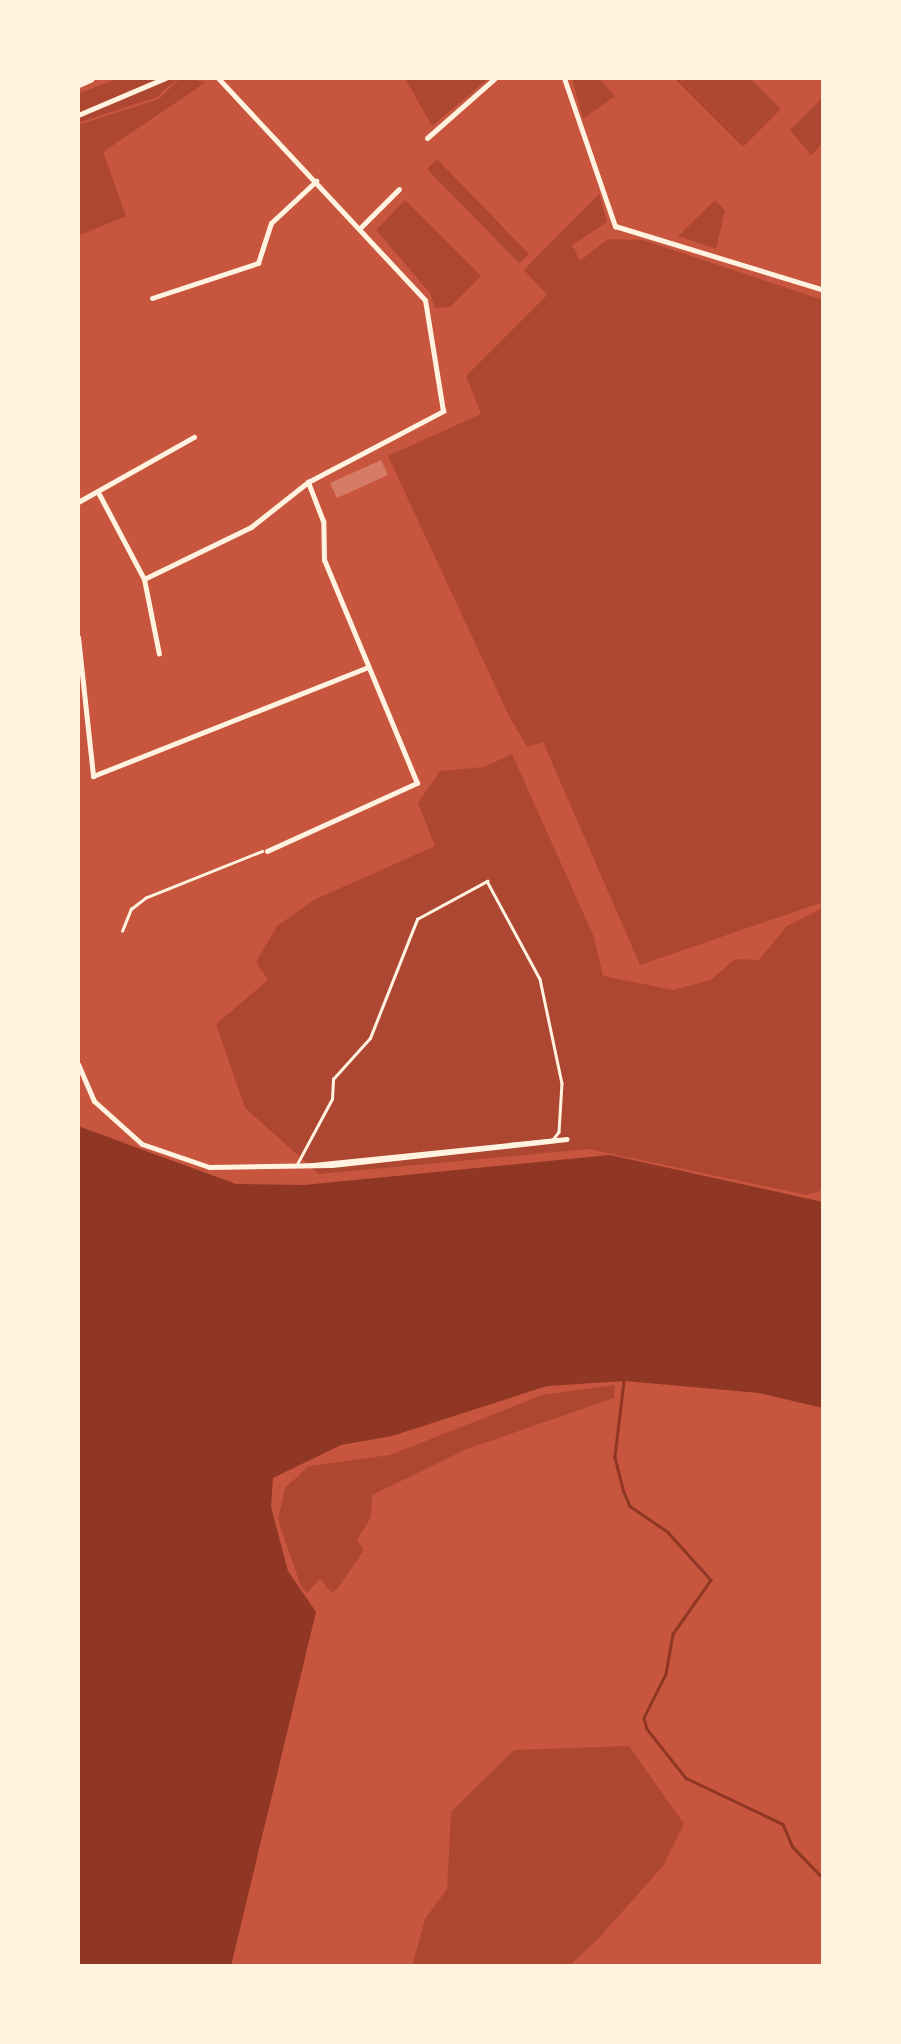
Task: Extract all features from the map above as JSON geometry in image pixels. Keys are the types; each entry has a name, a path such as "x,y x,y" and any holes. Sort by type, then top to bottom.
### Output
{"main road":[{"path":"78,82 90,78"}],"street":[{"path":"78,115 165,78"},
{"path":"144,580 251,527 308,482 443,411 425,300 218,78"},
{"path":"427,138 495,78"},
{"path":"564,78 615,226 824,290"},
{"path":"152,298 258,263 270,224 316,181"},
{"path":"360,228 400,189"},
{"path":"78,502 99,494 194,437"},
{"path":"270,849 417,783 324,560 322,521 308,482"},
{"path":"99,494 144,580 159,654"},
{"path":"78,637 93,776 368,667"},
{"path":"78,1064 94,1101 142,1144 209,1167 296,1166 567,1139"}],"path":[{"path":"122,931 131,909 145,898 270,849"},
{"path":"487,881 540,980 562,1083 562,1124 554,1140 296,1166 332,1099 334,1079 370,1038 417,918 487,881"}],"shaded area":[{"path":"119,78 178,78 157,97 78,123 80,93"},
{"path":"180,78 206,82 103,152 126,216 78,236 78,125 159,99"},
{"path":"405,78 489,78 432,126"},
{"path":"572,78 599,78 615,96 583,119"},
{"path":"674,78 750,78 781,109 743,147"},
{"path":"823,97 823,143 811,155 790,130"},
{"path":"437,159 529,254 519,263 427,169"},
{"path":"599,194 607,222 572,245 580,261 608,239 643,240 823,300 823,902 640,965 543,742 527,747 509,716 388,456 481,414 466,376 547,295 524,270"},
{"path":"405,200 481,276 450,307 435,308 430,293 376,230"},
{"path":"715,200 725,211 716,249 678,236"},
{"path":"512,754 594,937 603,976 673,990 711,980 735,959 759,960 787,926 823,908 823,1190 807,1195 589,1149 319,1174 245,1108 216,1024 268,980 256,962 277,926 316,899 435,846 418,803 440,771 484,767"},
{"path":"78,1126 236,1184 304,1185 610,1155 823,1202 823,1408 759,1393 625,1381 547,1386 392,1436 341,1445 273,1478 271,1507 288,1571 316,1612 231,1966 78,1966"},
{"path":"615,1385 614,1398 467,1449 372,1495 371,1517 357,1540 364,1550 338,1588 332,1593 320,1579 307,1593 300,1584 278,1520 285,1488 309,1466 390,1455 542,1395"},
{"path":"629,1746 684,1824 663,1866 597,1940 569,1966 412,1966 425,1919 447,1889 451,1812 514,1750"}],"building":[{"path":"381,460 388,475 337,498 330,483"}],"waterway":[{"path":"624,1381 615,1457 630,1506 668,1532 711,1580 673,1634 666,1674 644,1718 647,1729 686,1778 783,1824 793,1847 824,1879"}]}
